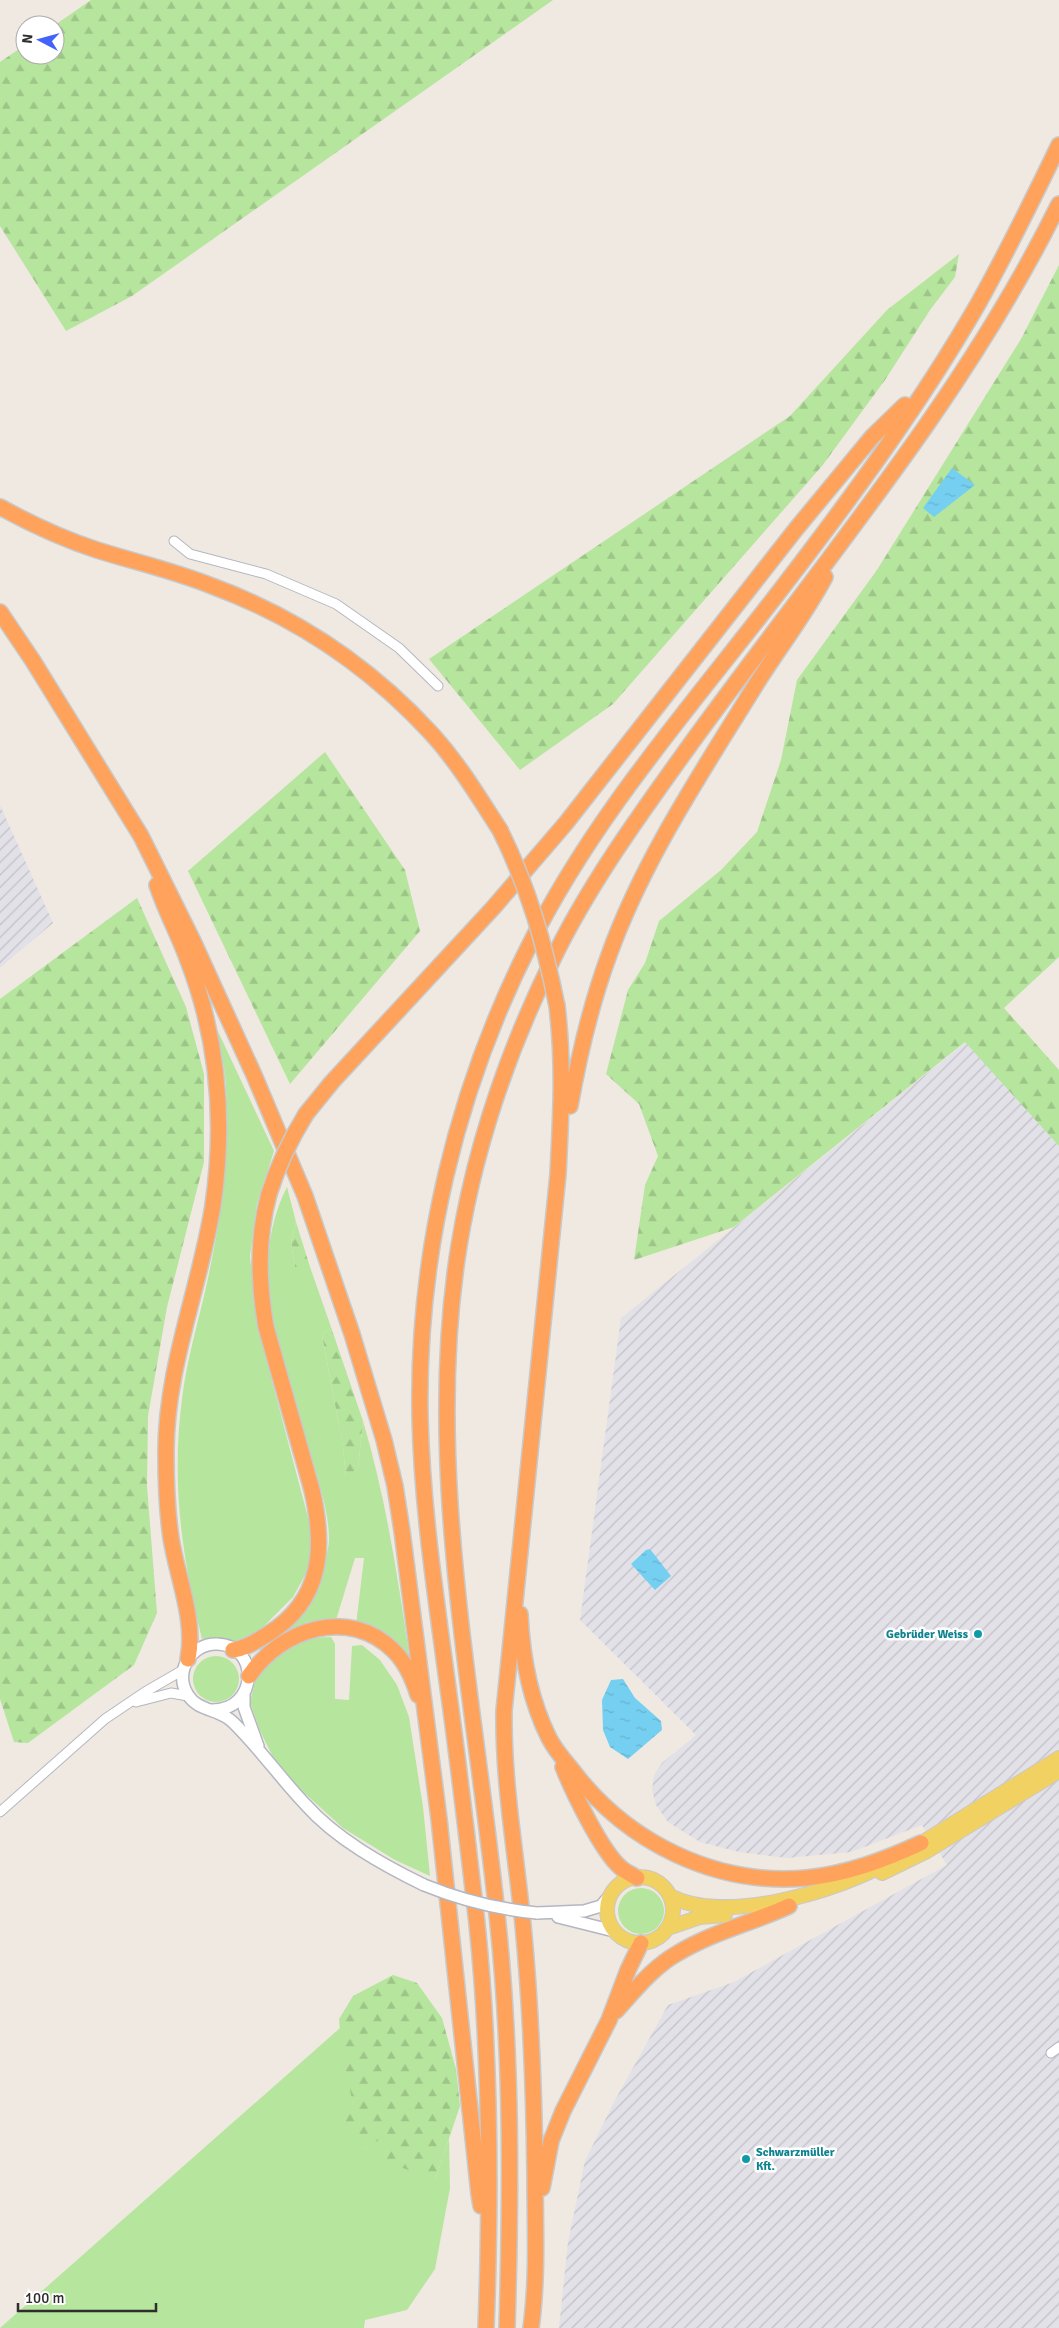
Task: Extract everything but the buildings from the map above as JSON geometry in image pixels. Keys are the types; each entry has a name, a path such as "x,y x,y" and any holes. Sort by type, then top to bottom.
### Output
{"highway":[{"path":"486,2328 489,2234 487,2067 478,1934 463,1797 430,1556 423,1481 420,1416 426,1285 450,1159 465,1104 490,1033 529,944 561,889 630,786 789,578 930,382 977,305 1059,145"},
{"path":"507,2328 511,2218 507,2029 489,1836 459,1588 449,1454 449,1341 459,1246 475,1171 490,1117 514,1044 554,955 615,852 723,700 848,535 964,372 1003,307 1059,204"},
{"path":"233,1650 245,1648 276,1629 290,1617 312,1585 320,1550 319,1522 312,1490 266,1327 261,1300 259,1270 263,1216 278,1165 291,1138 306,1114 332,1082 493,908 566,823 796,529 872,437 930,382"},
{"path":"0,507 51,532 95,549 212,585 279,614 307,631 384,686 430,732 471,785 500,830 535,912 545,948 557,1006 562,1052 563,1089 558,1174 506,1674 503,1748 529,1996 537,2222 534,2304 531,2328"},
{"path":"558,1174 576,1075 591,1012 609,954 634,897 700,776 757,683 814,598 848,535"},
{"path":"0,612 33,661 141,836 193,941 290,1158 352,1334 384,1440 395,1486 428,1724 470,2097 479,2194 489,2234"},
{"path":"141,836 162,902 188,958 204,1008 215,1062 218,1099 217,1160 213,1206 168,1412 166,1454 171,1538 191,1644 185,1664"},
{"path":"518,1567 523,1659 530,1692 539,1716 573,1790 609,1853 620,1867 637,1878"},
{"path":"249,1676 266,1654 310,1629 331,1626 359,1630 383,1642 395,1651 412,1676 428,1724"},
{"path":"554,1748 590,1793 626,1826 690,1861 724,1871 759,1878 804,1878 829,1875 874,1864 921,1843"},
{"path":"609,2020 650,1974 676,1954 705,1938 788,1906"},
{"path":"537,2222 551,2141 563,2111 609,2020 628,1970 641,1943"}],"main road":[{"path":"1059,1758 921,1843 866,1873 823,1890 789,1898 724,1908 699,1906 682,1902 670,1896 659,1884 645,1878 637,1878 627,1880 612,1893 607,1912 614,1931 622,1938 641,1943 656,1939 668,1928 700,1917 788,1906 852,1886 904,1863 1059,1771"},
{"path":"668,1928 673,1912 670,1896"}],"street":[{"path":"174,541 190,554 266,574 336,604 399,648 438,686"},
{"path":"0,1812 105,1719 185,1664 194,1652 208,1644 223,1644 242,1657 249,1676 244,1694 244,1707 261,1752"},
{"path":"185,1664 183,1684 188,1696 200,1707 212,1710 230,1719 261,1752 306,1806 346,1839 387,1867 424,1885 472,1903 506,1910 537,1912 584,1911 601,1906 612,1893"},
{"path":"127,1705 171,1693 188,1696"},
{"path":"212,1710 231,1706 244,1694"},
{"path":"537,1912 614,1931"},
{"path":"1051,2053 1059,2047"}],"shaded area":[{"path":"0,805 53,923 0,968"},
{"path":"966,1042 1059,1146 1059,2328 559,2328 568,2242 585,2161 614,2102 668,2005 734,1982 947,1865 922,1825 851,1852 787,1858 739,1852 700,1842 668,1822 656,1805 652,1790 654,1775 662,1763 696,1735 580,1620 621,1318"}],"green space":[{"path":"91,0 553,0 132,296 66,331 0,226 0,62 15,52 15,65 65,65 65,18"},
{"path":"959,254 955,277 930,310 885,380 822,466 613,704 520,770 429,659 790,416 887,310"},
{"path":"1059,265 1059,957 1004,1008 1059,1070 1059,1146 965,1042 734,1227 634,1260 645,1185 658,1156 639,1104 606,1074 628,990 645,963 659,921 721,870 757,832 781,760 797,680 877,570 1021,339"},
{"path":"325,752 405,870 420,931 290,1084 188,871"},
{"path":"137,898 186,1007 204,1074 204,1162 167,1307 148,1416 147,1486 157,1613 134,1665 28,1743 14,1742 0,1699 0,999"},
{"path":"214,1023 274,1151 257,1204 250,1256 257,1324 311,1529 309,1568 293,1597 259,1631 238,1643 215,1637 202,1639 184,1549 178,1491 179,1431 184,1386 215,1241 224,1186 227,1103 223,1062"},
{"path":"287,1187 296,1222 291,1242 295,1267 310,1267 331,1327 322,1335 343,1447 346,1477 358,1468 363,1421 379,1482 392,1544 411,1668 356,1625 364,1558 355,1558 336,1620 308,1622 269,1642 302,1615 313,1600 321,1578 329,1539 324,1500 282,1360 269,1290 269,1255 274,1221"},
{"path":"296,1222 310,1267 295,1267 291,1242"},
{"path":"331,1327 363,1421 358,1468 346,1478 343,1447 322,1335"},
{"path":"331,1637 335,1644 335,1699 349,1700 352,1646 362,1645 380,1660 397,1685 409,1717 423,1807 430,1876 395,1860 343,1828 298,1787 274,1759 260,1731 250,1702 258,1670 291,1645 311,1638"},
{"path":"211,1656 221,1656 233,1662 238,1670 238,1688 233,1696 225,1701 211,1702 203,1699 196,1692 193,1684 193,1674 196,1666 203,1659"},
{"path":"646,1888 658,1894 663,1902 663,1920 658,1928 650,1933 636,1934 624,1928 619,1920 618,1906 624,1894 632,1889"},
{"path":"393,1975 417,1983 442,2018 456,2069 460,2106 435,2180 387,2162 384,2137 364,2149 345,2123 353,2105 342,2052 339,2019 353,1996"},
{"path":"340,2028 353,2105 364,2149 384,2136 435,2180 449,2139 450,2188 435,2269 407,2310 365,2320 364,2328 0,2328"}],"water":[{"path":"952,468 975,485 934,517 923,508"},
{"path":"650,1549 671,1576 655,1590 631,1564 646,1550"},
{"path":"623,1679 635,1698 661,1721 662,1730 628,1759 610,1747 603,1730 602,1700 611,1680"}],"place":[{"name":"Gebrüder Weiss","path":"978,1634"},
{"name":"Schwarzmüller Kft.","path":"746,2159"}]}
